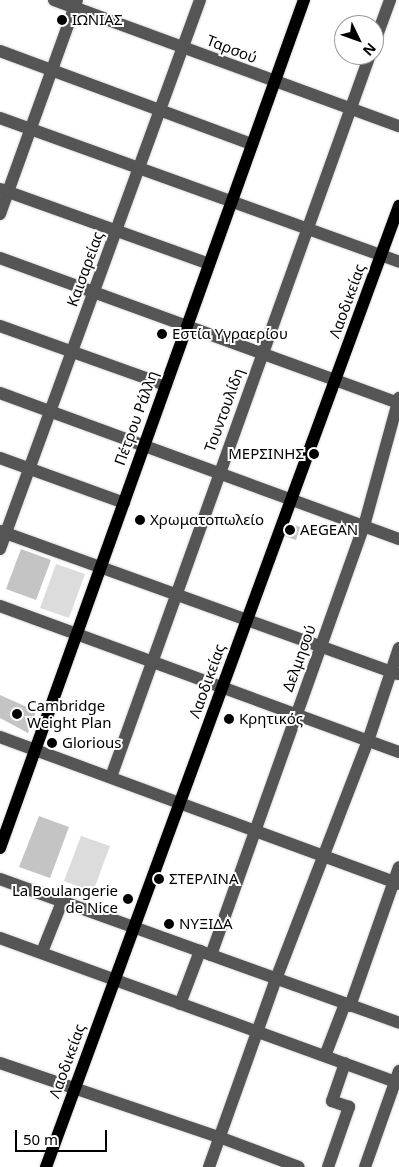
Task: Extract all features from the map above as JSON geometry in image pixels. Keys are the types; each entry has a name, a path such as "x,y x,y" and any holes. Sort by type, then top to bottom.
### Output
{"main road":[{"name":"Πέτρου Ράλλη","path":"0,848 304,0"},
{"name":"Λαοδικείας","path":"46,1167 399,206"}],"street":[{"name":"Ταρσού","path":"54,0 75,4 274,83 399,126"},
{"name":"Καισαρείας","path":"0,549 3,532 30,468 200,0"},
{"path":"384,16 390,0"},
{"path":"0,214 4,190 30,128 75,4"},
{"path":"0,50 252,144"},
{"name":"Τουντουλίδη","path":"111,777 366,65"},
{"path":"0,118 399,262"},
{"path":"4,190 209,264"},
{"path":"0,258 335,380 399,401"},
{"path":"0,326 166,385"},
{"path":"0,393 399,539"},
{"name":"Δελμησού","path":"180,1004 205,953 255,831 364,526 399,401"},
{"path":"0,458 124,502"},
{"path":"3,532 395,674"},
{"path":"0,606 399,752"},
{"path":"209,1167 276,979 395,674 399,648"},
{"path":"0,737 325,855 396,883"},
{"path":"325,1056 396,883 399,867"},
{"path":"0,880 399,1024"},
{"path":"42,952 62,902"},
{"path":"0,938 42,952 114,981 325,1056 398,1078 365,1167"},
{"path":"0,1063 220,1137 299,1167"},
{"path":"328,1167 349,1107 332,1101 345,1063"}],"shaded area":[{"path":"56,564 85,574 69,618 40,608"},
{"path":"81,836 110,846 93,892 64,881"}],"building":[{"path":"289,523 300,527 296,540 284,536"},
{"path":"21,549 51,560 36,600 6,589"},
{"name":"Cambridge Weight Plan","path":"0,695 36,711 28,733 0,718"},
{"path":"39,816 69,827 50,878 19,867"}],"place":[{"name":"ΙΩΝΙΑΣ","path":"62,20"},
{"name":"Εστία Υγραερίου","path":"162,334"},
{"name":"ΜΕΡΣΙΝΗΣ","path":"314,454"},
{"name":"Χρωματοπωλείο","path":"140,520"},
{"name":"AEGEAN","path":"290,530"},
{"name":"Cambridge Weight Plan","path":"17,714"},
{"name":"Κρητικός","path":"229,719"},
{"name":"Glorious","path":"52,743"},
{"name":"ΣΤΕΡΛΙΝΑ","path":"159,879"},
{"name":"La Boulangerie de Nice","path":"128,899"},
{"name":"ΝΥΞΙΔΑ","path":"169,924"}]}
